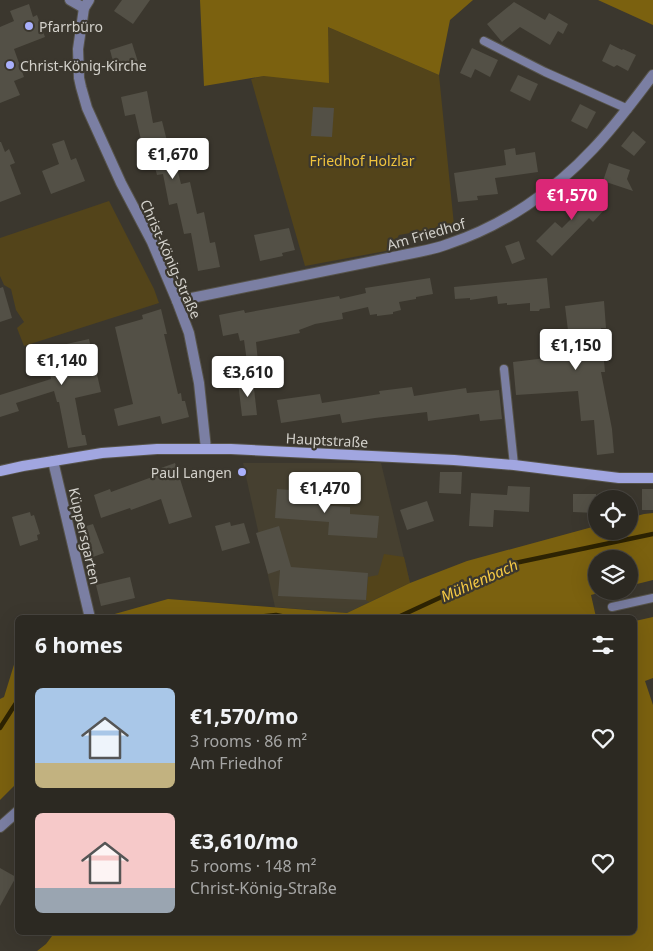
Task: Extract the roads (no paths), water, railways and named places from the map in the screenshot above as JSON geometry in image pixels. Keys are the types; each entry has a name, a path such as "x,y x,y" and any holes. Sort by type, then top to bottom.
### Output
{"main road":[{"name":"Hauptstraße","path":"0,471 102,453 157,449 206,449 454,460 514,465 619,478 653,478"}],"street":[{"path":"70,0 86,4"},
{"name":"Christ-König-Straße","path":"86,4 78,49 79,78 87,108 152,242 189,333 199,383 206,449"},
{"name":"Am Friedhof","path":"177,301 380,261 448,244 481,231 510,216 556,184 593,149 628,109 653,75"},
{"name":"Küppersgarten","path":"53,462 89,615"},
{"path":"0,828 15,814"}],"lane":[{"path":"484,41 545,72 628,109"},
{"path":"504,369 514,465"},
{"path":"612,607 653,598"}],"waterway":[{"name":"Mühlenbach","path":"402,615 515,563 653,534"},
{"name":"Mühlenbach","path":"0,728 15,705"}],"place":[{"name":"Pfarrbüro","path":"29,26"},
{"name":"Christ-König-Kirche","path":"10,65"},
{"name":"Paul Langen","path":"242,472"}],"park label":[{"name":"Friedhof Holzlar","path":"362,160"}]}
